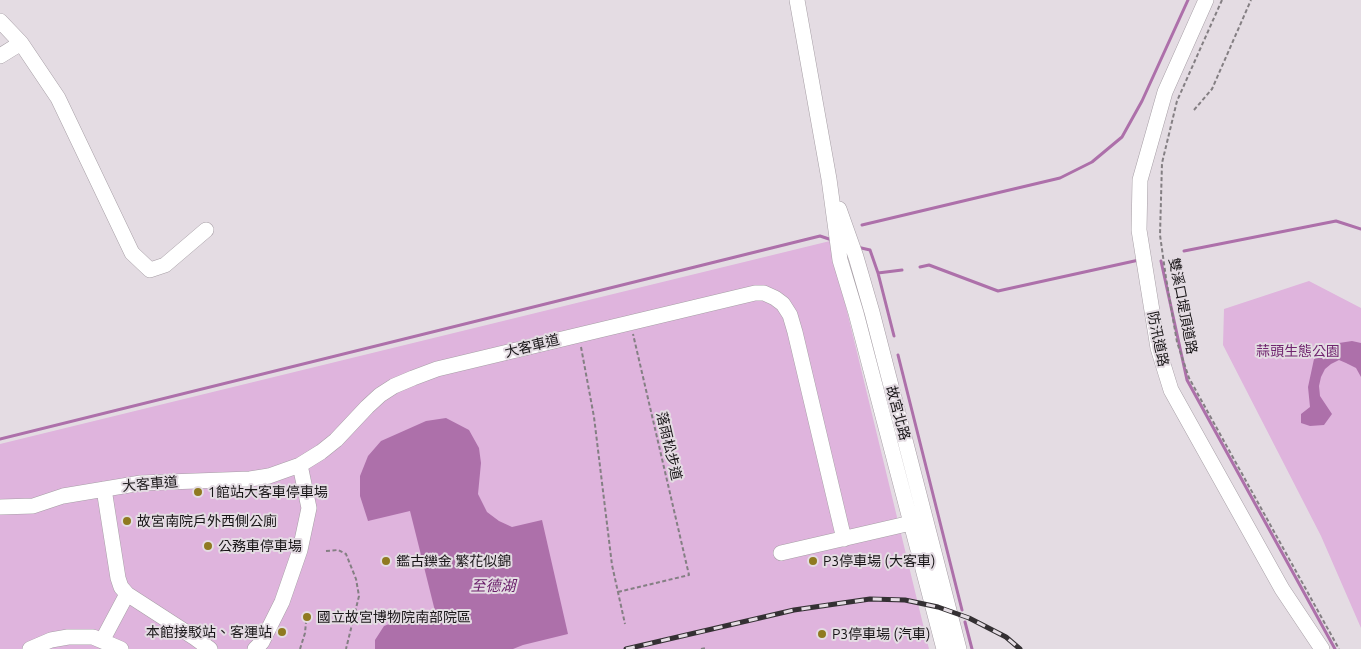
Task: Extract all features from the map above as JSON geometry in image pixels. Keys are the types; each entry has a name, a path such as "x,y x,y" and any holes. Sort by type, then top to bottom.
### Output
{"street":[{"name":"故宮北路","path":"797,0 829,179 840,260 856,313 944,649"},
{"name":"防汛道路","path":"1206,0 1165,92 1140,180 1139,230 1158,348 1171,390 1282,588 1322,649"},
{"path":"0,21 21,43 58,98 132,253 150,270 164,265 206,230"},
{"path":"0,56 21,43"},
{"name":"故宮北路","path":"829,179 856,257 959,649"},
{"name":"大客車道","path":"0,507 34,506 63,496 141,484 250,479 269,476 300,465 321,452 336,440 367,407 394,386 412,378 437,369 630,322 764,292 783,304 790,315 796,332 844,538"},
{"path":"255,649 262,642 282,602 300,550 309,508 300,465"},
{"path":"104,489 121,587 127,594 210,649"},
{"path":"781,553 911,523"},
{"path":"102,641 127,594"},
{"path":"30,649 51,640 68,637 92,637 121,649"}],"path":[{"name":"雙溪口堤頂道路","path":"1222,0 1177,101 1162,163 1160,235 1177,342 1189,378 1339,649"},
{"path":"1194,110 1212,89 1251,0"},
{"name":"落雨松步道","path":"618,592 689,575 630,322"},
{"path":"579,335 594,416 612,565 625,624"},
{"path":"326,551 338,550 346,554 356,578 359,596 358,604 346,649"},
{"path":"300,649 305,633 307,611"},
{"path":"701,649 706,648"}],"green space":[{"name":"國立故宮博物院南部院區","path":"830,241 929,649 0,649 0,444"},
{"name":"蒜頭生態公園","path":"1309,281 1361,308 1361,628 1321,536 1223,345 1224,309"}],"water":[{"path":"1352,341 1361,343 1361,377 1356,368 1346,363 1339,360 1331,364 1325,369 1319,386 1320,396 1332,414 1324,425 1310,426 1301,423 1301,414 1310,407 1308,387 1314,359 1323,349 1339,343"},
{"name":"至德湖","path":"446,418 469,430 479,448 481,463 478,494 487,512 499,521 512,527 542,520 568,634 513,649 375,649 375,640 384,626 402,619 435,611 410,511 368,521 360,496 360,476 368,456 381,441 426,421"}],"waterway":[{"path":"862,225 1060,178 1092,162 1122,137 1142,101 1188,0"},
{"path":"1184,251 1336,221 1361,229"},
{"path":"0,439 820,236 832,240"},
{"path":"857,247 870,250 878,273"},
{"path":"920,267 929,265 998,291 1139,260"},
{"path":"1161,261 1187,380 1335,649"},
{"path":"894,336 878,273 902,270"},
{"path":"898,355 962,610"},
{"path":"965,622 972,649"}],"railway":[{"path":"626,649 794,610 870,599 905,600 938,607 969,618 1006,637 1020,649"}],"place":[{"name":"1館站大客車停車場","path":"198,492"},
{"name":"故宮南院戶外西側公廁","path":"127,521"},
{"name":"公務車停車場","path":"208,546"},
{"name":"鑑古鑠金 繁花似錦","path":"386,561"},
{"name":"P3停車場 (大客車)","path":"813,561"},
{"name":"國立故宮博物院南部院區","path":"307,617"},
{"name":"本館接駁站、客運站","path":"282,632"},
{"name":"P3停車場 (汽車)","path":"822,634"}]}
